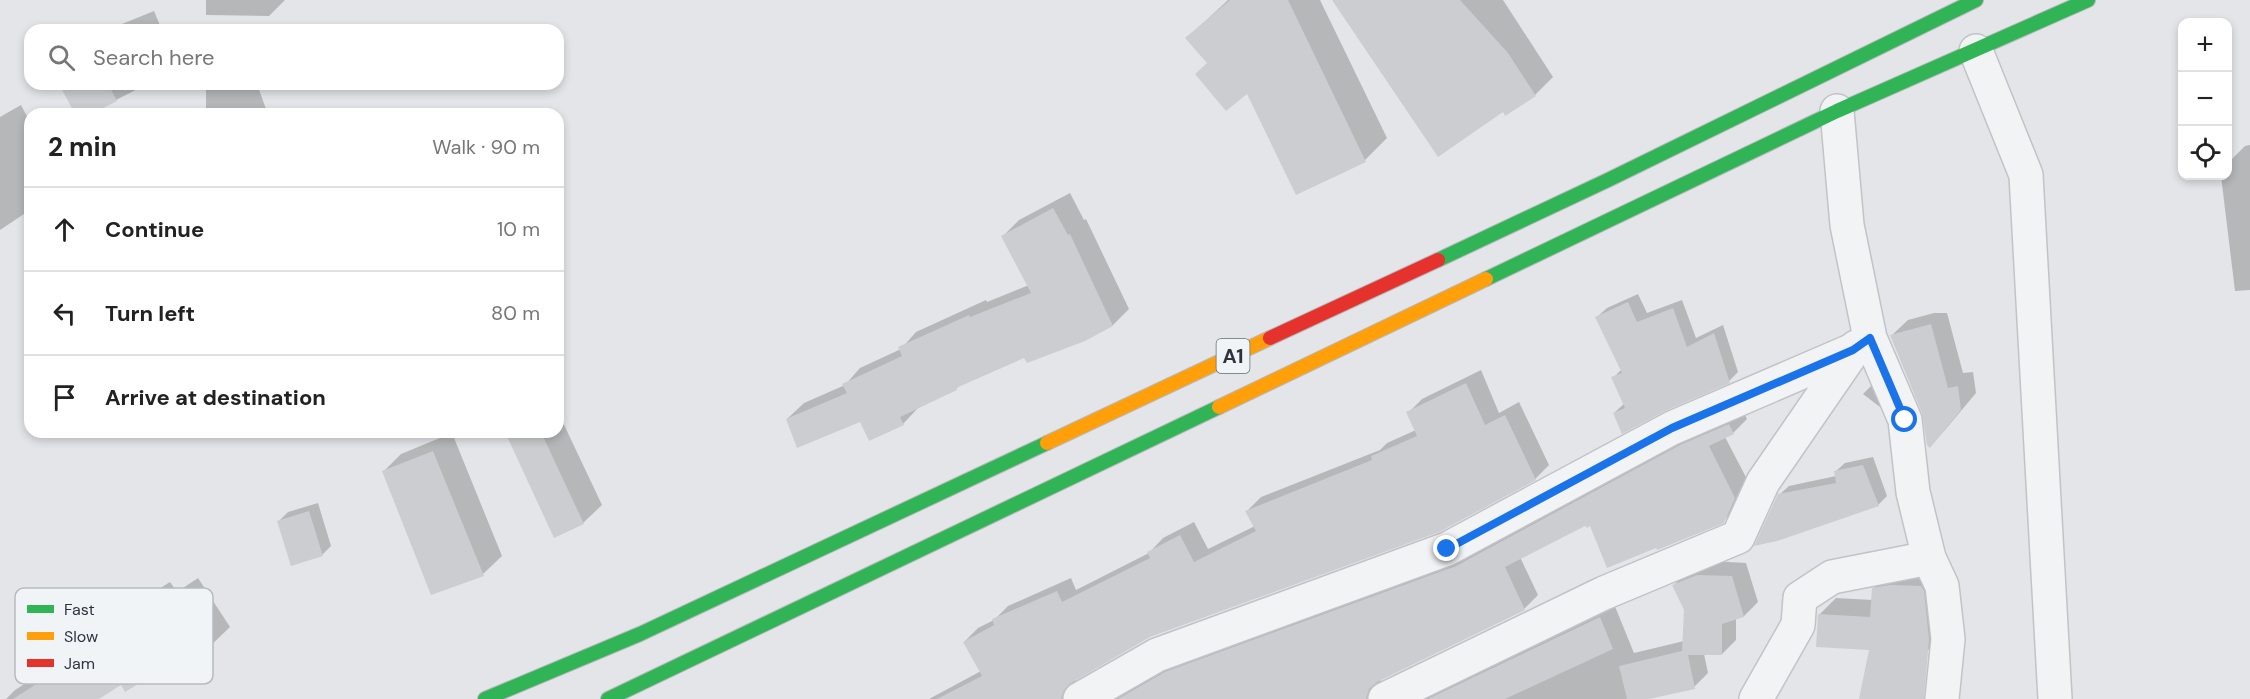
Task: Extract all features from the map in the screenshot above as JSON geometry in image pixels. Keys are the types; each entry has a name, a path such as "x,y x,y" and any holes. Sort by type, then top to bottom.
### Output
{"highway":[{"name":"A1","path":"484,699 640,634 1438,265 1976,0"},
{"name":"A1","path":"608,699 1451,292 1837,111 2088,0"}],"street":[{"path":"1976,51 2026,175 2055,699"},
{"path":"1837,111 1861,344 1905,420 1913,492 1929,558 1942,586 1948,639 1942,699"},
{"path":"1080,699 1157,655 1447,549 1672,428 1861,344"},
{"path":"1385,699 1604,593 1738,537 1763,482 1861,344"},
{"path":"1756,699 1798,625 1800,598 1832,577 1929,558"}],"building":[{"path":"1230,0 1288,0 1366,162 1296,195 1247,94 1226,111 1195,74 1207,63 1185,38"},
{"path":"1332,0 1460,0 1508,53 1536,96 1505,116 1503,112 1438,157"},
{"path":"62,90 111,90 117,101 104,108 72,108"},
{"path":"1053,208 1068,235 1070,234 1113,326 1085,341 1027,363 1024,358 956,388 957,390 900,417 904,425 869,441 860,422 797,448 786,419 847,393 842,384 902,356 898,347 969,315 970,317 1031,293 1001,236"},
{"path":"1628,302 1637,322 1673,308 1687,347 1714,333 1730,383 1665,411 1622,434 1613,413 1625,408 1611,377 1622,373 1595,317"},
{"path":"1931,324 1948,388 1958,386 1961,410 1930,448 1927,445 1922,413 1890,335"},
{"path":"1466,383 1485,425 1505,415 1536,480 1439,532 1150,637 1071,683 1064,690 1061,699 937,699 982,676 963,642 994,625 992,619 1057,591 1062,602 1150,558 1147,552 1180,535 1194,562 1256,531 1245,511 1372,460 1371,456 1417,436 1406,412"},
{"path":"1729,424 1734,434 1709,446 1735,498 1724,523 1607,568 1590,526 1587,528 1585,526 1505,567 1525,610 1377,682 1369,689 1366,699 1118,699 1165,672 1456,566 1680,445"},
{"path":"508,438 544,438 584,524 554,538"},
{"path":"433,451 484,576 431,595 382,471"},
{"path":"1863,465 1879,506 1777,541 1754,546 1778,494 1836,483 1834,471"},
{"path":"309,511 323,556 291,566 277,521"},
{"path":"1697,575 1732,576 1744,617 1722,624 1722,655 1688,655 1695,689 1649,699 1627,699 1619,666 1682,651 1684,610 1672,585"},
{"path":"1891,585 1921,586 1924,591 1929,639 1924,699 1859,699 1869,650 1816,647 1818,614 1870,617 1872,588"},
{"path":"1600,617 1613,649 1505,699 1428,699"},
{"path":"37,684 138,684 125,692 121,685 99,699 13,699"}],"traffic: fast":[{"path":"1438,260 1608,180 1976,0"},
{"path":"1486,279 1837,111 2088,0"},
{"path":"608,699 1219,407"},
{"path":"485,699 640,634 1047,443"}],"traffic: slow":[{"path":"1219,407 1486,279"},
{"path":"1047,443 1270,338"}],"traffic: jam":[{"path":"1270,338 1438,260"}],"route":[{"path":"1447,549 1672,428 1853,350 1870,338 1905,420"}]}
